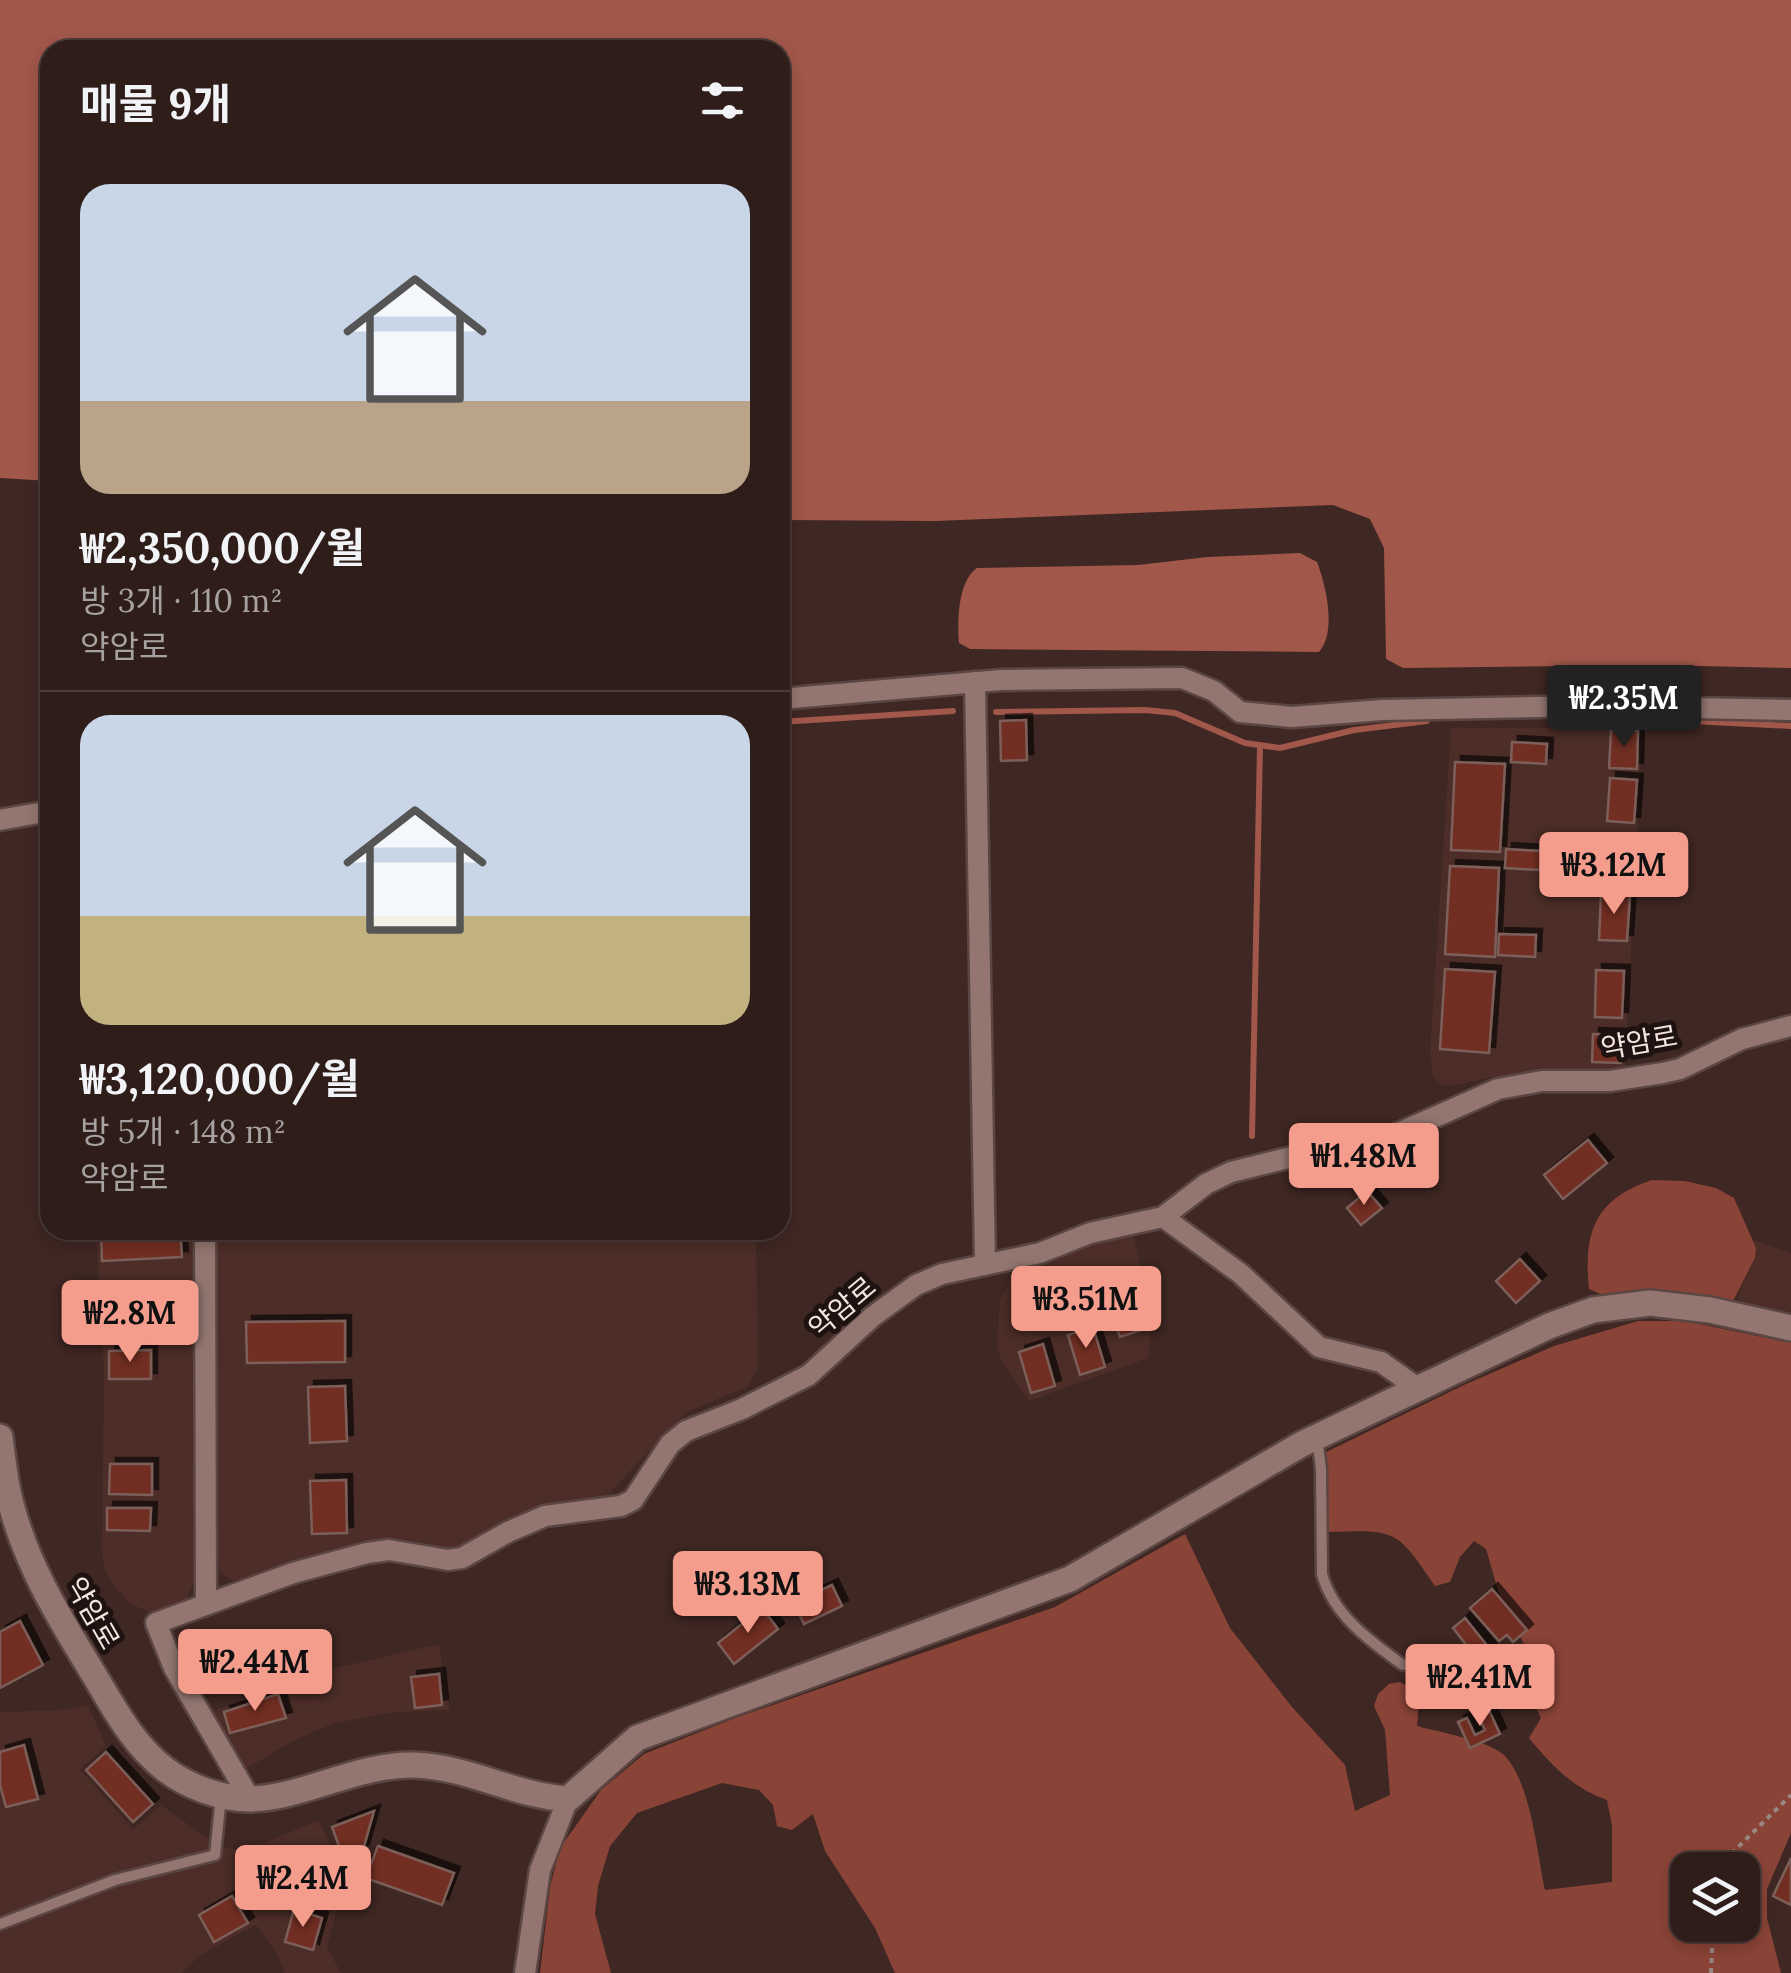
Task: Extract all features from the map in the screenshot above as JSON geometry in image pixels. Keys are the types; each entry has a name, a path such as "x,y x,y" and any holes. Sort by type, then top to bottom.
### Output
{"street":[{"path":"790,698 975,682 1182,678 1214,691 1240,712 1292,717 1382,710 1588,706 1791,710"},
{"path":"975,682 985,1263"},
{"path":"0,820 40,813"},
{"name":"약암로","path":"250,1799 174,1668 156,1622 293,1573 368,1552 389,1550 448,1560 462,1558 545,1516 621,1506 633,1500 670,1444 686,1431 809,1376 872,1317 916,1285 942,1274 1040,1253 1090,1232 1163,1217 1206,1184 1231,1172 1296,1156 1374,1144 1498,1088 1542,1081 1610,1081 1663,1073 1680,1069 1742,1038 1791,1026"},
{"path":"1163,1217 1241,1274 1319,1347 1381,1362 1419,1389"},
{"path":"205,1240 206,1605"},
{"path":"526,1973 537,1880 568,1799 636,1738 1070,1579 1317,1436 1548,1326 1617,1305 1676,1305 1791,1328"},
{"name":"약암로","path":"0,1437 5,1504 33,1569 123,1723 166,1770 221,1796 250,1799 377,1768 414,1765 475,1776 549,1798 568,1799"}],"lane":[{"path":"1317,1436 1325,1588 1360,1631 1402,1665"},
{"path":"0,1924 115,1880 215,1855 221,1796"}],"path":[{"path":"1733,1852 1791,1795"},
{"path":"1711,1973 1712,1942"}],"shaded area":[{"path":"0,0 1791,0 1791,668 1403,668 1386,659 1384,548 1370,519 1333,505 935,521 790,520 790,40 40,40 40,480 0,478"},
{"path":"1300,553 1317,562 1326,595 1328,633 1319,652 970,649 959,643 962,592 977,568 1138,565"},
{"path":"1451,728 1642,728 1625,1072 1492,1077 1455,1085 1441,1085 1433,1077 1430,1050"},
{"path":"1652,1180 1685,1181 1716,1188 1734,1198 1756,1248 1755,1258 1732,1303 1605,1296 1589,1289 1588,1251 1597,1220 1617,1197"},
{"path":"1133,1233 1153,1315 1148,1358 1029,1401 1002,1362 997,1347 1000,1300 1011,1277 1097,1240"},
{"path":"97,1240 200,1240 201,1539 194,1582 187,1599 171,1612 155,1615 129,1603 104,1568 104,1367"},
{"path":"214,1240 756,1240 758,1367 748,1387 691,1410 679,1419 610,1493 536,1510 458,1547 408,1540 367,1540 233,1581 220,1573"},
{"path":"1754,1240 1791,1253 1791,1320 1739,1304 1739,1292 1755,1258"},
{"path":"1638,1321 1685,1321 1791,1343 1791,1833 1767,1889 1767,1918 1781,1973 895,1973 875,1928 825,1851 813,1814 792,1830 777,1826 773,1805 759,1790 722,1783 637,1813 610,1846 598,1886 595,1914 611,1973 540,1973 550,1887 560,1848 601,1790 644,1754 735,1718 1055,1607 1185,1534 1230,1628 1292,1707 1345,1765 1355,1811 1390,1795 1385,1730 1374,1706 1378,1694 1389,1684 1400,1682 1420,1692 1417,1726 1488,1746 1505,1756 1514,1768 1527,1801 1545,1890 1612,1882 1612,1826 1607,1800 1564,1775 1529,1738 1541,1718 1526,1688 1535,1666 1499,1594 1486,1549 1474,1541 1460,1557 1450,1582 1435,1586 1411,1552 1392,1536 1366,1531 1324,1532 1322,1454 1554,1346"},
{"path":"439,1644 450,1710 397,1712 335,1723 295,1740 244,1770 213,1711 327,1670"},
{"path":"88,1705 106,1746 80,1769 133,1829 161,1805 210,1840 229,1849 247,1850 319,1820 345,1879 327,1947 341,1973 285,1973 256,1925 199,1956 182,1973 0,1973 0,1712"}],"building":[{"path":"1026,720 1027,760 1001,761 1000,721"},
{"path":"1611,730 1638,731 1637,769 1609,768"},
{"path":"1512,742 1547,744 1546,764 1511,762"},
{"path":"1455,762 1505,764 1500,852 1451,850"},
{"path":"1610,778 1637,780 1634,823 1607,821"},
{"path":"1506,849 1541,851 1540,870 1505,868"},
{"path":"1450,866 1499,868 1495,957 1445,954"},
{"path":"1601,893 1630,895 1627,941 1599,940"},
{"path":"1499,934 1536,935 1535,957 1498,955"},
{"path":"1445,969 1495,972 1489,1053 1440,1049"},
{"path":"1596,970 1624,971 1622,1018 1595,1017"},
{"path":"1593,1034 1622,1035 1621,1063 1592,1062"},
{"path":"1588,1140 1607,1163 1563,1199 1544,1175"},
{"path":"1367,1191 1382,1208 1361,1225 1347,1208"},
{"path":"101,1240 181,1240 182,1257 102,1261"},
{"path":"1520,1259 1540,1281 1516,1303 1496,1281"},
{"path":"1132,1289 1145,1329 1120,1337 1107,1298"},
{"path":"151,1307 152,1341 109,1342 108,1309"},
{"path":"345,1321 345,1362 247,1363 246,1322"},
{"path":"1093,1327 1105,1367 1080,1375 1068,1335"},
{"path":"1043,1344 1055,1386 1031,1393 1019,1352"},
{"path":"151,1350 151,1379 109,1379 109,1351"},
{"path":"345,1386 347,1441 310,1443 308,1387"},
{"path":"110,1464 152,1464 152,1495 109,1494"},
{"path":"346,1480 347,1533 312,1534 310,1481"},
{"path":"107,1508 151,1508 150,1531 107,1530"},
{"path":"832,1585 842,1606 804,1624 794,1603"},
{"path":"1492,1589 1527,1630 1513,1642 1507,1635 1499,1641 1470,1608"},
{"path":"762,1608 778,1629 734,1664 718,1643"},
{"path":"1465,1618 1497,1658 1484,1668 1453,1628"},
{"path":"20,1621 43,1665 0,1688 0,1632"},
{"path":"439,1674 442,1705 415,1708 411,1677"},
{"path":"278,1694 286,1718 230,1733 224,1712"},
{"path":"1488,1708 1500,1734 1470,1748 1458,1722 1467,1718 1475,1735 1485,1730 1477,1713"},
{"path":"24,1745 38,1799 6,1807 0,1785 0,1752"},
{"path":"106,1752 153,1804 133,1822 86,1770"},
{"path":"374,1811 363,1850 343,1857 332,1827"},
{"path":"378,1846 454,1873 442,1905 357,1875 363,1861 371,1864"},
{"path":"1791,1858 1791,1905 1773,1896"},
{"path":"307,1867 334,1876 323,1909 297,1901"},
{"path":"232,1896 248,1923 214,1942 199,1915"},
{"path":"294,1909 322,1918 313,1950 285,1942"}],"waterway":[{"path":"790,721 953,711"},
{"path":"996,712 1175,713 1245,743 1280,748 1354,730 1427,721"},
{"path":"1651,719 1791,726"},
{"path":"1252,1136 1260,746"}]}
